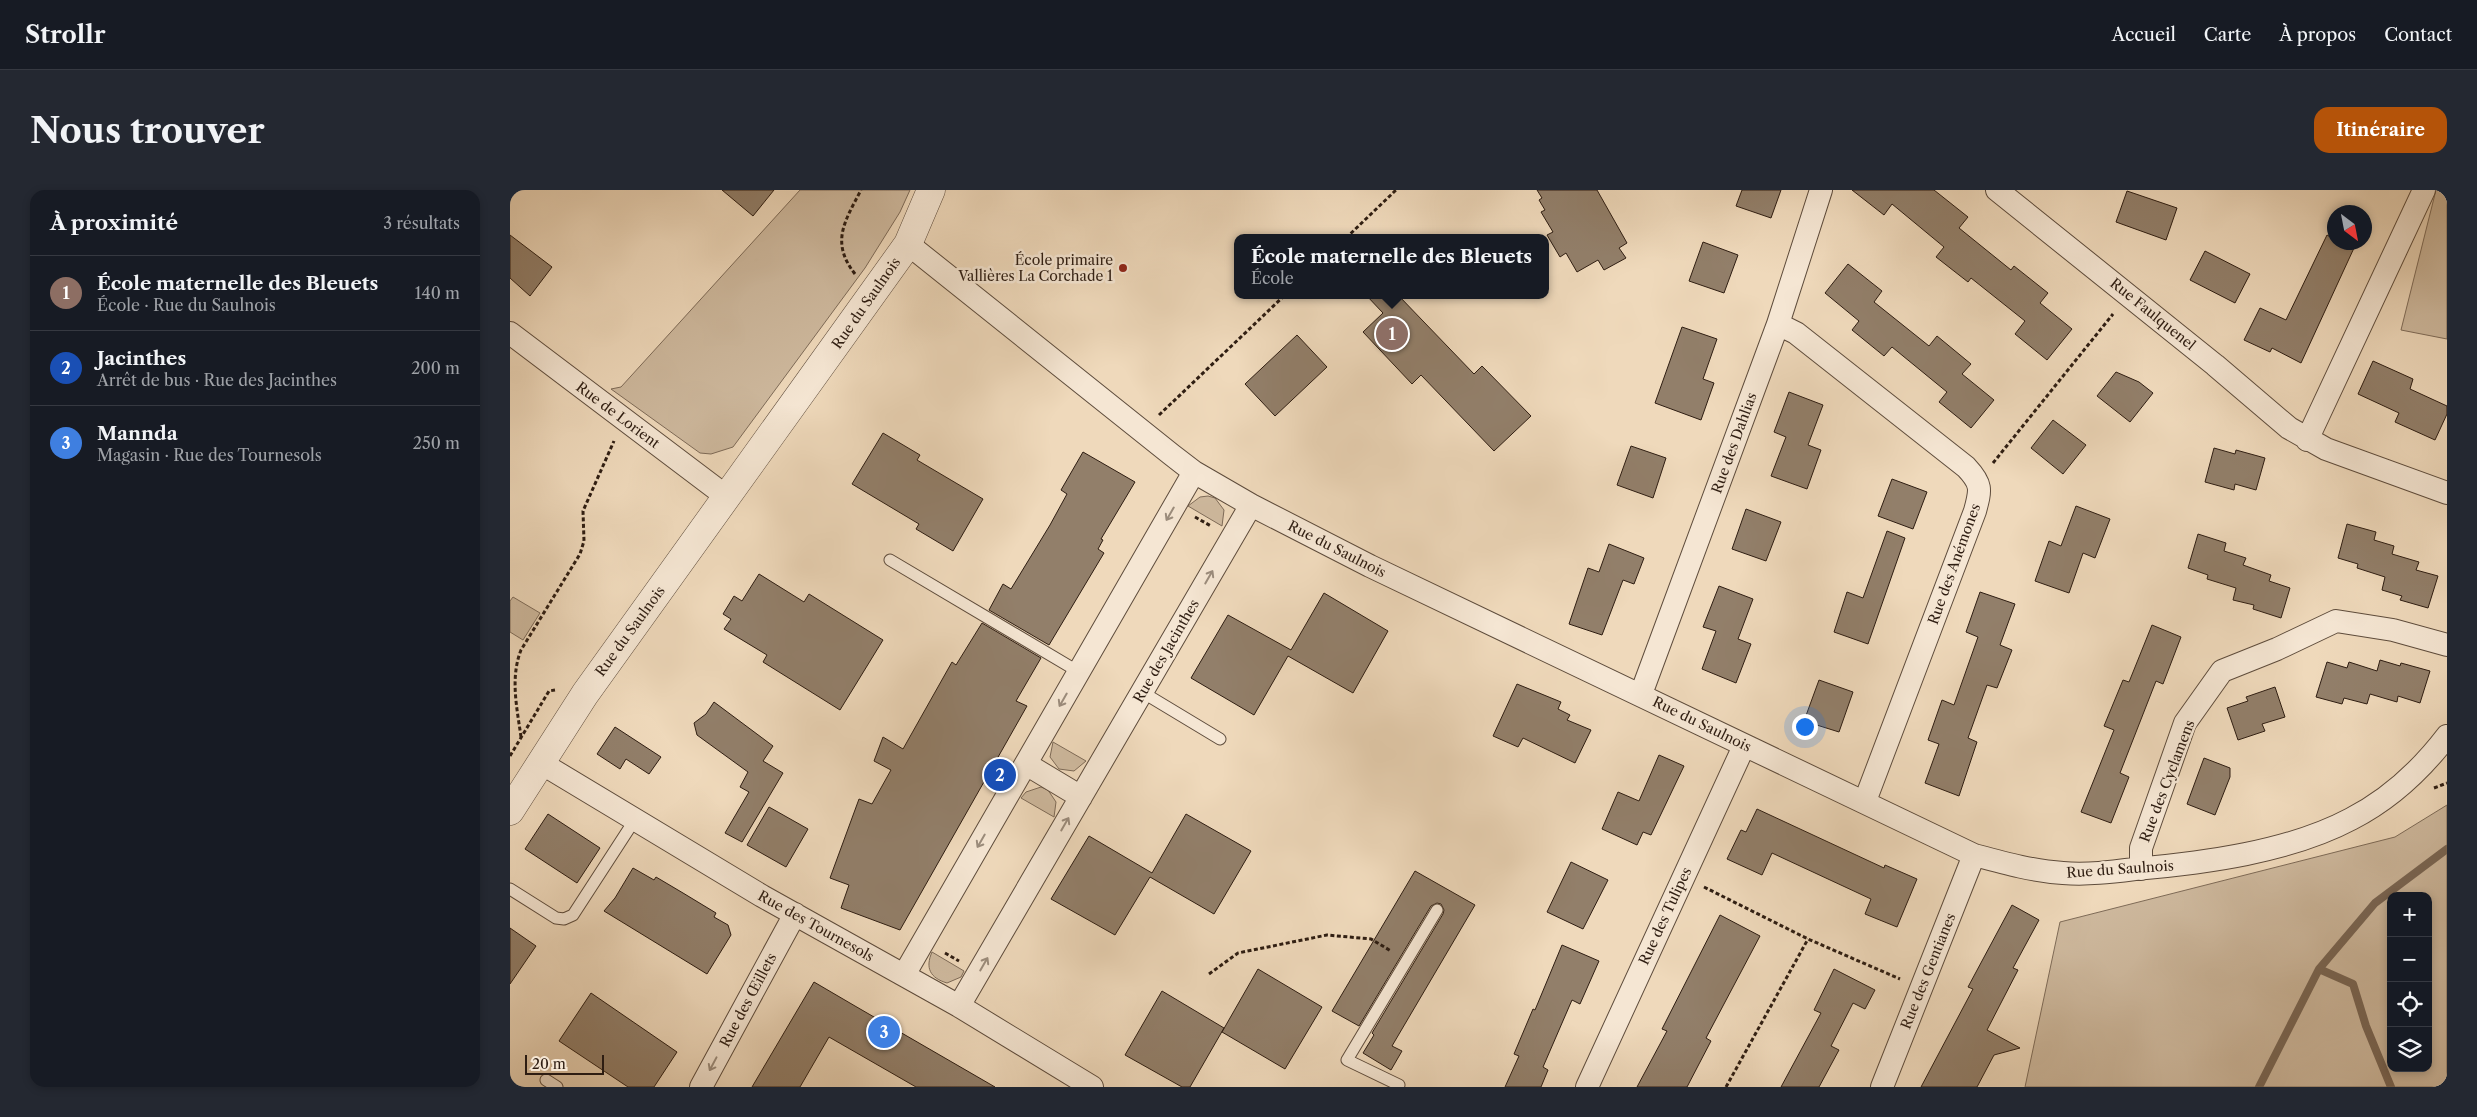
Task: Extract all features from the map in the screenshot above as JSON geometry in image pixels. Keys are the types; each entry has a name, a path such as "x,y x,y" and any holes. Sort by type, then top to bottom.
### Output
{"street":[{"path":"908,244 931,190"},
{"name":"Rue des Dahlias","path":"1641,694 1778,324 1821,190"},
{"name":"Rue Faulquenel","path":"1997,190 2128,294 2289,428 2307,440 2326,449 2447,493"},
{"path":"2307,440 2424,190"},
{"name":"Rue du Saulnois","path":"510,811 585,694 908,244 1141,432 1194,472 1251,505 1370,566 1641,694 1744,746 1865,801 1974,855 2030,869 2065,873 2177,865 2254,851 2326,832 2384,800 2411,777 2447,736"},
{"path":"1778,324 1796,333 1966,467 1978,479"},
{"name":"Rue de Lorient","path":"510,333 727,497"},
{"path":"904,975 1194,472"},
{"name":"Rue des Anémones","path":"1865,801 1975,511 1980,493 1978,479"},
{"name":"Rue des Jacinthes","path":"959,1006 1251,505"},
{"name":"Rue des Cyclamens","path":"2140,869 2142,848 2185,723 2222,671 2278,649 2336,621 2393,630 2447,644"},
{"name":"Rue des Tulipes","path":"1587,1087 1744,746"},
{"name":"Rue des Tournesols","path":"540,763 634,821 959,1006 1092,1087"},
{"path":"1026,764 1081,797"},
{"name":"Rue des Gentianes","path":"1882,1087 1974,855"},
{"name":"Rue des Œillets","path":"701,1087 795,914"}],"lane":[{"path":"890,560 1079,672"},
{"path":"1142,692 1220,739"},
{"path":"510,888 556,918 564,919 573,915 634,821"},
{"path":"1398,1087 1399,1085 1347,1060 1437,910"},
{"path":"546,1080 557,1087"}],"path":[{"path":"861,190 844,224 840,239 843,254 851,268 875,292"},
{"path":"1350,234 1396,190"},
{"path":"1978,479 1990,467 2128,294"},
{"path":"1141,432 1281,299"},
{"path":"521,737 516,699 516,664 521,650 580,554 584,541 582,511 613,442 630,424"},
{"path":"1175,505 1231,538"},
{"path":"1684,876 1808,939 1922,986"},
{"path":"1209,974 1238,953 1327,934 1370,939 1407,960"},
{"path":"1726,1087 1808,939"},
{"path":"924,940 978,973"}],"shaded area":[{"path":"800,190 910,190 900,212 865,268 733,447 711,454 700,453 611,389 621,387"},
{"path":"2436,190 2447,190 2447,339 2401,330"},
{"path":"1208,496 1215,498 1224,510 1222,526 1188,506 1200,497"},
{"path":"513,597 540,613 523,640 510,632 510,601"},
{"path":"1053,742 1086,761 1074,771 1059,769 1050,757"},
{"path":"1041,787 1048,790 1056,802 1054,817 1021,798 1026,792"},
{"path":"2447,805 2447,1087 2025,1087 2060,922 2395,837"},
{"path":"932,952 964,971 961,977 947,983 936,978 929,968"}],"building":[{"path":"722,190 774,190 753,216"},
{"path":"1537,190 1597,190 1627,243 1619,248 1626,258 1604,270 1598,260 1577,272 1566,253 1560,257 1549,238 1549,234 1553,232 1541,212 1545,210 1539,200 1542,198"},
{"path":"1742,190 1781,190 1771,218 1736,206"},
{"path":"1852,190 1934,190 1968,217 1959,228 2011,270 2014,266 2048,293 2040,303 2072,329 2047,360 2015,334 2025,321 1971,278 1968,282 1936,257 1944,247 1892,204 1884,215"},
{"path":"2127,191 2177,208 2166,240 2116,222"},
{"path":"510,235 552,267 530,296 510,278"},
{"path":"2327,235 2327,250 2353,250 2301,363 2272,348 2270,352 2244,340 2260,308 2286,320"},
{"path":"1703,242 1738,255 1724,293 1689,281"},
{"path":"2205,251 2250,274 2235,303 2190,280"},
{"path":"1848,264 1882,291 1874,302 1929,346 1937,336 1971,364 1962,374 1994,400 1971,428 1939,402 1947,392 1892,347 1884,356 1852,330 1859,321 1825,293"},
{"path":"1370,299 1402,299 1474,374 1482,366 1531,416 1494,451 1421,375 1412,384 1363,332 1383,313"},
{"path":"1682,327 1717,339 1703,379 1714,383 1701,420 1655,403"},
{"path":"1297,335 1327,367 1275,416 1245,384"},
{"path":"2373,361 2413,379 2410,389 2447,406 2447,414 2435,440 2395,422 2399,413 2358,394"},
{"path":"2116,372 2139,382 2153,393 2130,422 2097,396"},
{"path":"1789,392 1823,405 1808,445 1821,450 1807,489 1771,476 1786,437 1774,432"},
{"path":"2053,420 2086,445 2063,474 2031,448"},
{"path":"883,433 920,455 917,460 983,499 953,551 916,529 919,524 852,484"},
{"path":"1631,446 1666,458 1653,498 1617,485"},
{"path":"2214,448 2235,454 2236,450 2265,458 2256,490 2235,484 2234,490 2205,482"},
{"path":"1083,452 1135,482 1101,539 1103,540 1098,549 1104,553 1049,645 989,610 1003,584 1011,589 1050,525 1067,494 1061,490"},
{"path":"1892,479 1927,492 1913,529 1878,516"},
{"path":"2076,506 2110,519 2095,558 2083,553 2069,593 2035,581 2049,541 2061,546"},
{"path":"1746,509 1781,522 1766,561 1732,549"},
{"path":"2347,524 2376,532 2374,540 2394,546 2392,554 2419,562 2416,570 2438,576 2428,608 2400,600 2402,596 2382,590 2385,577 2357,568 2358,564 2338,558"},
{"path":"1887,531 1905,538 1868,644 1834,632 1847,592 1863,598"},
{"path":"2198,534 2226,543 2224,551 2246,558 2243,565 2271,575 2269,581 2290,588 2281,618 2253,609 2254,605 2233,600 2236,588 2207,579 2208,575 2188,568"},
{"path":"1609,544 1644,558 1634,584 1623,580 1602,635 1569,624 1588,568 1599,572"},
{"path":"759,574 804,602 809,594 883,640 840,710 763,662 767,655 724,629 731,619 723,614 734,596 742,601"},
{"path":"1719,586 1753,599 1738,639 1751,644 1736,683 1702,669 1716,631 1703,627"},
{"path":"1980,592 2015,604 2000,645 2012,650 1997,688 1987,685 1968,738 1977,742 1959,796 1925,783 1939,744 1928,740 1942,700 1954,705 1978,637 1966,632"},
{"path":"1324,593 1388,631 1353,693 1288,656 1254,715 1191,678 1228,615 1291,650"},
{"path":"982,623 1041,658 1016,701 1027,706 900,930 841,908 849,885 830,878 859,799 872,804 891,770 874,761 883,737 903,749 952,662 956,665"},
{"path":"2152,625 2181,637 2163,684 2156,681 2120,773 2129,777 2111,823 2081,812 2114,730 2104,726 2123,680 2129,682"},
{"path":"2380,660 2400,666 2401,663 2430,671 2420,703 2398,696 2397,702 2370,694 2367,704 2344,698 2342,704 2316,697 2327,662 2347,668 2349,662 2377,671"},
{"path":"1819,680 1853,692 1839,732 1804,721"},
{"path":"1517,684 1561,702 1558,709 1570,715 1567,720 1591,730 1575,763 1523,738 1518,747 1493,736"},
{"path":"2275,687 2285,717 2262,724 2265,731 2238,740 2227,708 2248,701 2246,697"},
{"path":"714,702 773,746 763,761 783,773 742,842 725,833 749,792 740,787 748,772 697,735 694,723 706,714"},
{"path":"615,727 661,757 649,774 626,759 620,769 597,754"},
{"path":"1659,755 1684,766 1651,835 1643,832 1637,845 1602,829 1618,792 1639,801"},
{"path":"2204,758 2230,768 2230,777 2215,815 2187,804"},
{"path":"769,807 808,829 786,867 747,845"},
{"path":"1757,809 1884,868 1885,865 1917,879 1897,927 1865,914 1871,899 1772,853 1762,875 1727,859 1741,830 1746,832"},
{"path":"548,814 600,848 577,883 525,849"},
{"path":"1186,814 1251,851 1214,914 1150,877 1115,935 1051,899 1089,836 1152,873"},
{"path":"1571,862 1608,880 1583,929 1547,912"},
{"path":"633,868 654,880 656,877 683,893 716,913 714,917 728,925 731,935 707,974 604,911 615,898"},
{"path":"1415,871 1475,905 1392,1046 1402,1051 1391,1070 1363,1053 1374,1035 1372,1033 1443,914 1444,910 1441,904 1437,903 1431,906 1359,1026 1332,1011"},
{"path":"2012,905 2039,920 2013,968 2018,970 1987,1030 2020,1048 1994,1055 1977,1087 1921,1087 1973,989 1968,987"},
{"path":"1720,915 1760,936 1706,1038 1711,1041 1687,1087 1637,1087 1667,1031 1662,1029"},
{"path":"510,928 536,946 510,984"},
{"path":"1562,945 1599,961 1580,1004 1572,1000 1543,1067 1548,1070 1541,1087 1505,1087 1519,1056 1514,1054"},
{"path":"1258,969 1322,1007 1285,1069 1222,1032"},
{"path":"1834,969 1875,990 1865,1009 1853,1003 1831,1046 1839,1050 1819,1087 1781,1087 1821,1013 1814,1010"},
{"path":"814,982 995,1087 916,1087 829,1037 800,1087 752,1087"},
{"path":"1162,991 1224,1028 1190,1087 1182,1087 1125,1055"},
{"path":"591,993 677,1052 654,1087 628,1087 559,1041"}],"waterway":[{"path":"2259,1087 2319,969 2375,903 2447,849"},
{"path":"2319,969 2353,984 2366,1026 2391,1087"}],"place":[{"name":"École primaire Vallières La Corchade 1","path":"1123,268"},
{"name":"École maternelle des Bleuets","path":"1392,334"},
{"name":"Jacinthes","path":"1000,775"},
{"name":"Mannda","path":"884,1032"}]}
